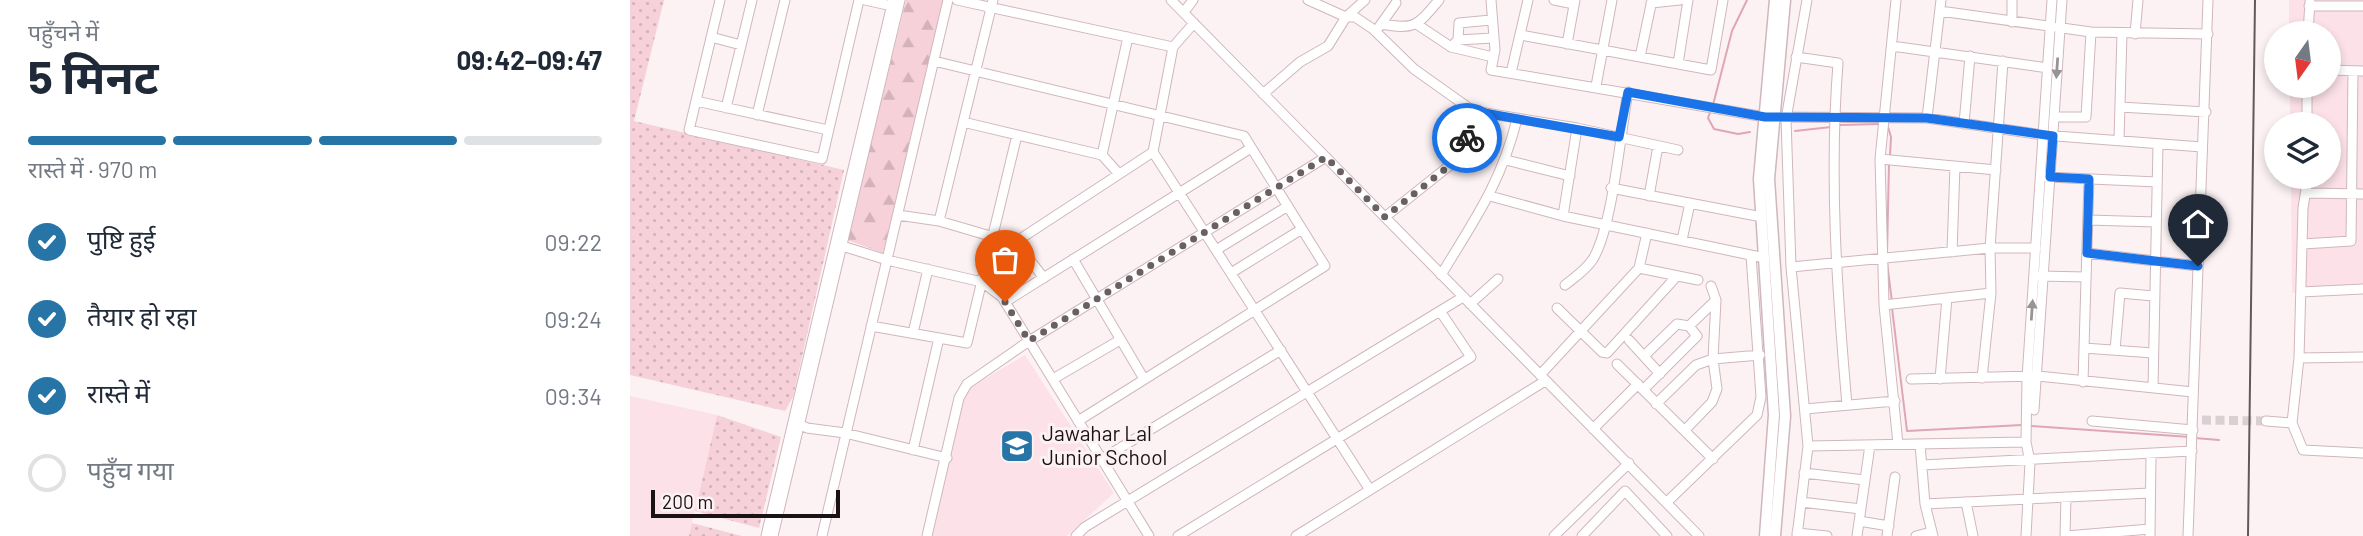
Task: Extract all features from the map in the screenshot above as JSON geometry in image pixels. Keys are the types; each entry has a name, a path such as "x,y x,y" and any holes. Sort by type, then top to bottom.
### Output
{"main road":[{"path":"1775,0 1775,118"},
{"path":"1765,536 1777,354 1767,218 1759,179 1775,118 1785,0"},
{"path":"1767,218 1765,258 1785,416 1775,536"}],"street":[{"path":"720,0 690,130 821,159 859,0"},
{"path":"726,108 751,0"},
{"path":"757,115 785,0"},
{"path":"772,536 895,2 865,0"},
{"path":"822,536 948,0"},
{"path":"957,0 992,4 1173,47"},
{"path":"1171,0 1699,536"},
{"path":"1184,12 1193,0"},
{"path":"1308,0 1326,3 1346,17 1355,17 1378,28 1414,69 1473,111 1577,128 1678,150"},
{"path":"1263,94 1300,62 1328,46 1346,17 1365,0"},
{"path":"1378,28 1418,25 1439,0"},
{"path":"1491,0 1491,70 1775,118 1882,122 1927,118 2048,135 2202,147"},
{"path":"1511,74 1528,0"},
{"path":"1553,0 1575,2 1567,44"},
{"path":"1596,86 1612,0"},
{"path":"1640,57 1651,1 1680,0"},
{"path":"1678,64 1688,0"},
{"path":"1521,36 1711,70 1724,0"},
{"path":"1807,0 1796,57 1775,118 1789,217 1791,267 1808,446 1797,535 1827,536"},
{"path":"1896,0 1880,159 1885,258 1884,305 1898,444"},
{"path":"1927,118 1941,0"},
{"path":"2012,0 2012,22"},
{"path":"2048,135 2054,117 2055,29 2052,0"},
{"path":"2026,536 2030,462 2026,438 2027,378 2034,276 2046,177 2048,68 2062,0"},
{"path":"2136,34 2138,0"},
{"path":"2188,536 2195,426 2193,392 2202,147 2206,112 2208,0"},
{"path":"1378,28 1396,3"},
{"path":"2309,21 2310,3 2363,6"},
{"path":"939,221 992,4"},
{"path":"1940,11 2055,29 2136,34 2208,34"},
{"path":"1455,43 1459,23 1491,20"},
{"path":"1194,23 1173,47 1153,152 1370,490"},
{"path":"1418,25 1493,57"},
{"path":"2054,117 2086,117 2091,32"},
{"path":"2119,140 2122,33"},
{"path":"711,37 741,45"},
{"path":"1102,155 1128,37"},
{"path":"1455,43 1493,38"},
{"path":"1892,46 2048,68"},
{"path":"1964,124 1970,56"},
{"path":"1796,57 1838,64 1834,119 1834,263 1847,405"},
{"path":"934,61 1244,136 1325,266 1078,421"},
{"path":"1982,378 1991,293 1990,248 2003,61"},
{"path":"2342,71 2363,71"},
{"path":"2302,244 2351,242 2353,71"},
{"path":"1564,285 1592,261 1605,224 1628,92"},
{"path":"696,101 828,130"},
{"path":"2120,107 2206,112"},
{"path":"1385,217 1454,162 1466,141 1473,111"},
{"path":"1441,275 1490,196 1506,160 1517,118"},
{"path":"963,122 1102,155 1119,174"},
{"path":"1563,216 1577,128"},
{"path":"871,326 967,343 990,237 1017,135"},
{"path":"2154,388 2153,296 2158,144"},
{"path":"1649,196 1658,146"},
{"path":"1004,299 1044,278 1251,148"},
{"path":"1004,299 1017,244 1153,152"},
{"path":"927,536 959,398 967,384 1029,341 1326,157"},
{"path":"1880,159 1996,170"},
{"path":"1506,160 1570,176"},
{"path":"1952,252 1955,166"},
{"path":"2046,177 2157,182"},
{"path":"2083,382 2089,179"},
{"path":"1611,188 1767,218 1789,217"},
{"path":"2363,194 2308,192 2303,208 2299,358 2292,423 2303,450 2363,453"},
{"path":"1490,196 1563,216 1765,258"},
{"path":"1682,240 1690,204"},
{"path":"1216,250 1288,206"},
{"path":"898,215 939,221 1017,244 1044,278"},
{"path":"2088,220 2156,222"},
{"path":"1231,273 1302,229"},
{"path":"1296,536 1543,378 1578,331 1639,268 1647,233"},
{"path":"1791,267 2040,242"},
{"path":"2035,411 2045,276 2040,242"},
{"path":"838,244 887,260 982,282 1004,299 1149,536"},
{"path":"2087,253 2198,266"},
{"path":"1667,502 1757,415 1761,397 1751,255"},
{"path":"1073,259 1144,379"},
{"path":"1639,268 1698,280"},
{"path":"913,333 928,270"},
{"path":"1557,308 1578,331 1602,352 1607,353 1676,276"},
{"path":"2034,276 2086,277"},
{"path":"1076,536 1085,527 1127,501 1440,311 1467,301 1498,279"},
{"path":"1685,430 1712,402 1717,389 1713,359 1716,300 1711,286"},
{"path":"2301,292 2363,289"},
{"path":"1884,305 1991,293"},
{"path":"2115,350 2120,293 2153,296"},
{"path":"1940,379 1947,298"},
{"path":"1689,327 1716,300"},
{"path":"1178,536 1471,357 1440,311"},
{"path":"1593,429 1660,374 1698,337 1689,327 1677,324 1644,356"},
{"path":"913,450 939,338"},
{"path":"1053,379 1120,340"},
{"path":"1629,340 1660,374"},
{"path":"1656,404 1696,365 1713,359 1777,354 1798,345"},
{"path":"2084,348 2153,353"},
{"path":"1101,459 1281,350"},
{"path":"2299,358 2363,357"},
{"path":"1617,364 1713,458"},
{"path":"1912,379 2038,376 2193,392"},
{"path":"1805,409 1895,401"},
{"path":"2092,421 2195,426"},
{"path":"2266,421 2292,423"},
{"path":"797,428 845,433 947,457"},
{"path":"766,536 797,428"},
{"path":"1808,446 1920,444 2026,438"},
{"path":"1916,536 1932,534 1925,505 1920,444"},
{"path":"1857,536 1870,445"},
{"path":"1922,465 2151,455 2192,449"},
{"path":"2066,498 2066,536 2150,533 2151,455"},
{"path":"1554,536 1629,463"},
{"path":"1804,473 1866,480"},
{"path":"1859,521 1888,531 1895,477"},
{"path":"1585,535 1625,491 1667,536"},
{"path":"1925,505 2150,493"},
{"path":"1801,502 1861,509"},
{"path":"1966,502 1973,536"}],"shaded area":[{"path":"2289,0 2363,0 2363,288 2292,293 2291,189 2341,189 2341,112 2290,112 2290,98 2342,98 2342,21 2289,21"},
{"name":"Jawahar Lal Junior School","path":"1025,355 1114,493 1067,536 928,536 963,399 969,388"},
{"path":"630,396 717,415 689,536 630,536"}],"green space":[{"path":"630,0 664,0 634,121 844,170 793,397 785,411 630,375"},
{"path":"906,0 945,0 883,253 847,240"},
{"path":"717,415 781,437 759,528 695,511"},
{"path":"692,523 742,536 689,536"}],"waterway":[{"path":"1713,105 1732,31 1747,0"},
{"path":"1711,110 1708,118 1714,129 1738,134 1750,132"},
{"path":"1840,125 1880,124"},
{"path":"1795,131 1831,127"},
{"path":"1888,127 1891,137 1890,155"},
{"path":"1887,253 1889,164"},
{"path":"1887,262 1892,302"},
{"path":"1892,308 1907,431 2022,425"},
{"path":"2031,426 2190,437"},
{"path":"2195,438 2219,440"}],"tunnel":[{"path":"2202,420 2266,421"}],"railway":[{"path":"2248,536 2255,0"}],"way so far":[{"path":"1005,302 1029,341 1326,157 1385,217 1454,162 1462,152 1467,138"}],"place":[{"name":"Jawahar Lal Junior School","path":"1017,446"}],"route":[{"path":"1467,138 1473,111 1619,137 1628,92 1765,117 1927,118 2053,136 2050,177 2089,179 2087,253 2198,266"}]}
